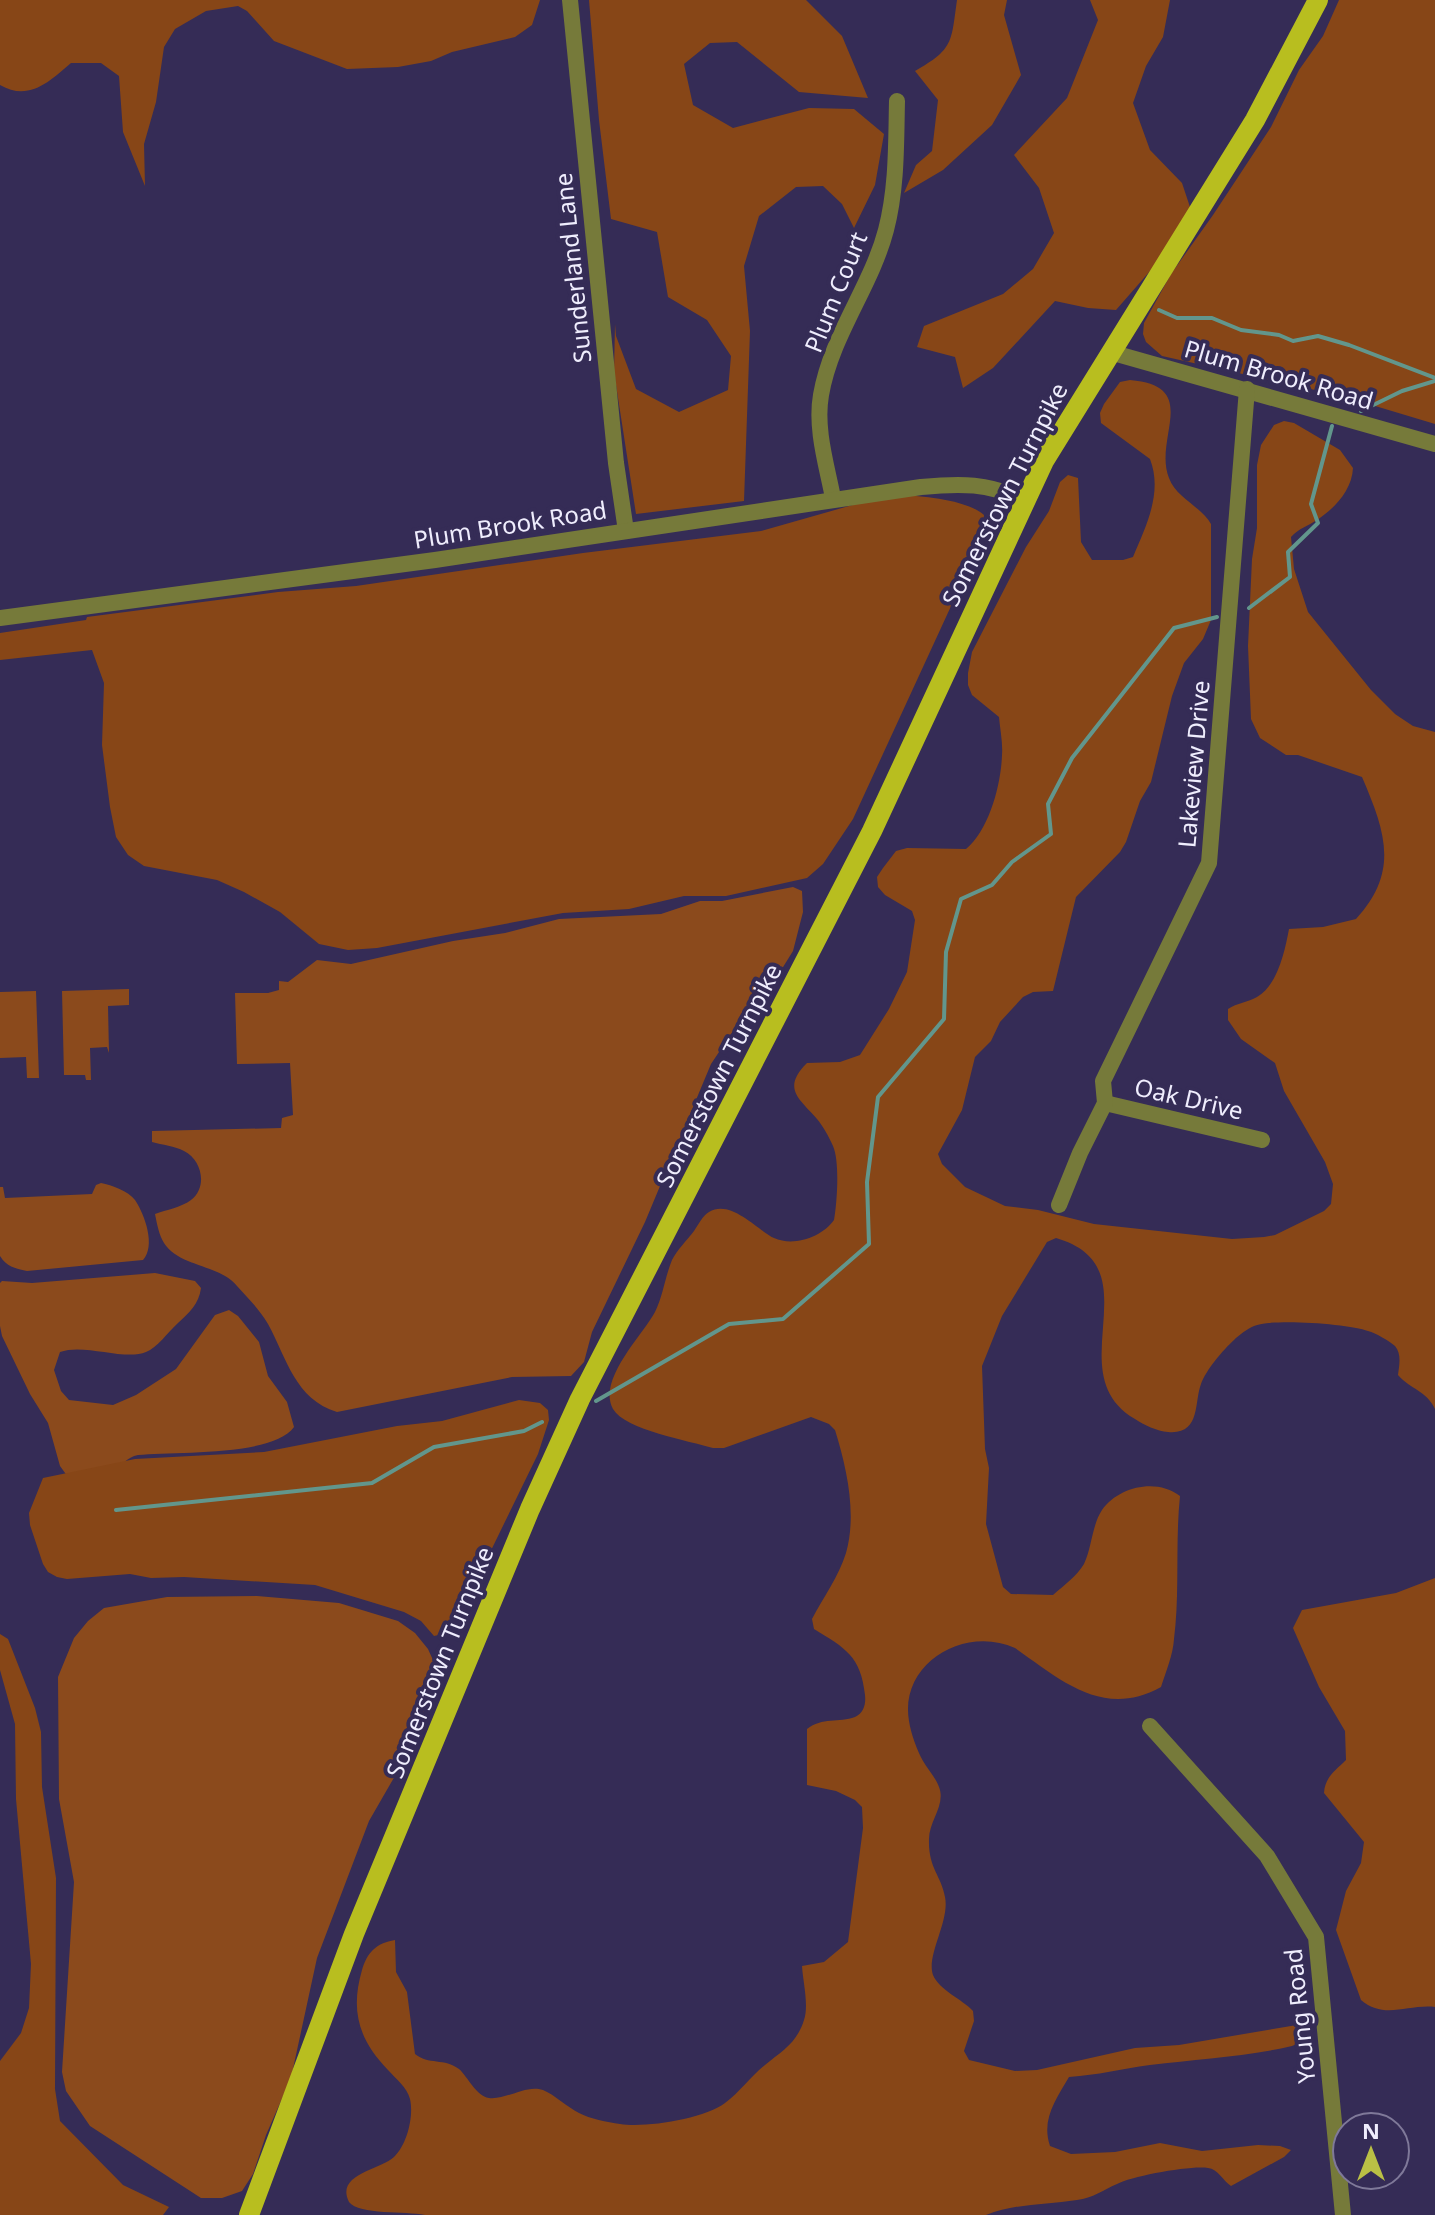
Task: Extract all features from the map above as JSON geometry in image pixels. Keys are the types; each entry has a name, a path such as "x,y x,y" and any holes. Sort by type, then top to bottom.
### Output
{"main road":[{"name":"Somerstown Turnpike","path":"249,2215 354,1934 554,1454 865,843 1025,500 1069,418 1255,120 1318,0"}],"street":[{"name":"Sunderland Lane","path":"570,0 616,463 626,531"},
{"name":"Plum Court","path":"833,498 820,426 821,395 839,339 886,230 895,176 897,101"},
{"name":"Plum Brook Road","path":"1110,352 1435,444"},
{"name":"Lakeview Drive","path":"1059,1205 1105,1103 1103,1081 1209,863 1247,389"},
{"name":"Plum Brook Road","path":"0,618 419,563 921,487 979,484 1025,500"},
{"name":"Oak Drive","path":"1105,1103 1262,1140"},
{"name":"Young Road","path":"1150,1726 1267,1856 1316,1937 1343,2215"}],"shaded area":[{"path":"0,0 540,0 532,25 515,37 452,52 431,61 398,67 347,69 274,41 247,11 238,6 206,11 175,29 164,47 156,102 144,144 145,186 123,132 119,76 101,63 71,63 47,82 30,90 11,90 0,85"},
{"path":"589,0 806,0 842,36 868,98 799,92 737,42 710,43 684,64 693,105 733,128 809,108 854,109 884,134 875,185 854,228 842,204 823,186 796,187 759,216 744,266 750,331 744,501 636,514 614,372 615,324 616,336 636,389 679,412 728,390 731,356 707,320 668,297 657,232 611,219"},
{"path":"957,0 1007,0 1004,15 1021,75 992,125 943,170 904,193 916,165 932,151 938,100 915,71 944,50 951,35"},
{"path":"1090,0 1170,0 1163,37 1146,66 1133,103 1150,150 1182,183 1190,207 1164,255 1116,310 1055,301 993,368 963,388 955,357 917,347 924,326 1003,294 1033,269 1054,233 1039,188 1014,155 1067,98 1098,20"},
{"path":"1339,0 1435,0 1435,424 1342,396 1162,356 1146,342 1143,334 1144,323 1171,274 1271,127 1299,70 1323,36"},
{"path":"1130,380 1152,384 1164,392 1170,403 1166,447 1169,478 1177,491 1211,524 1211,620 1203,639 1184,663 1172,696 1151,782 1140,801 1126,842 1076,897 1053,991 1033,992 1023,997 1000,1022 991,1041 975,1057 962,1110 938,1154 942,1164 965,1187 1005,1206 1038,1210 1094,1224 1232,1239 1264,1237 1275,1235 1324,1211 1331,1204 1333,1184 1325,1162 1284,1091 1275,1063 1241,1039 1228,1020 1228,1009 1257,997 1270,984 1279,966 1289,929 1323,927 1356,919 1379,884 1383,867 1382,833 1362,777 1298,755 1286,755 1260,738 1251,719 1248,646 1252,559 1257,528 1257,465 1261,445 1274,425 1284,421 1294,423 1340,450 1353,468 1346,491 1336,504 1291,537 1294,569 1308,612 1371,690 1395,714 1413,726 1435,732 1435,1409 1428,1398 1398,1375 1400,1360 1397,1349 1378,1335 1345,1326 1277,1322 1254,1326 1236,1338 1220,1355 1203,1378 1194,1416 1186,1428 1168,1432 1151,1427 1135,1419 1113,1399 1103,1375 1104,1296 1099,1272 1085,1252 1056,1238 1047,1242 1002,1316 982,1366 985,1449 989,1468 986,1524 1003,1587 1011,1594 1053,1595 1084,1564 1099,1516 1109,1502 1139,1487 1171,1490 1180,1496 1176,1621 1171,1657 1161,1687 1140,1696 1120,1699 1084,1692 1015,1648 996,1642 957,1646 925,1666 914,1682 909,1700 909,1721 919,1752 941,1794 930,1832 929,1849 946,1906 933,1958 933,1975 940,1985 973,2011 974,2021 964,2051 969,2060 1015,2071 1037,2070 1135,2048 1179,2045 1297,2025 1304,2032 1301,2042 1292,2046 1069,2077 1051,2110 1047,2127 1050,2146 1071,2154 1115,2152 1160,2143 1202,2151 1258,2145 1291,2150 1284,2157 1231,2186 1212,2169 1200,2167 1125,2181 1083,2199 1020,2206 986,2215 425,2215 372,2211 354,2206 346,2193 348,2185 399,2152 406,2138 411,2114 406,2091 370,2047 357,2012 358,1985 364,1964 373,1950 383,1944 395,1940 396,1972 407,1992 415,2054 459,2069 484,2097 496,2098 523,2090 543,2090 588,2117 631,2125 689,2118 716,2109 730,2099 797,2035 806,2007 802,1966 824,1962 848,1942 863,1828 862,1807 836,1791 807,1785 807,1729 819,1723 855,1717 862,1711 865,1702 860,1671 850,1654 814,1629 812,1619 846,1553 851,1523 849,1492 835,1430 829,1424 811,1417 724,1448 713,1448 630,1423 613,1409 611,1385 623,1359 655,1312 672,1260 707,1213 717,1209 735,1212 782,1241 799,1241 815,1236 834,1220 837,1183 835,1153 821,1125 796,1093 795,1080 807,1063 840,1062 860,1055 889,1009 907,972 915,920 912,911 885,895 878,887 877,877 883,868 896,851 907,848 966,849 987,819 999,780 1002,741 999,717 972,695 968,685 972,652 1026,547 1049,511 1060,482 1068,475 1078,478 1081,542 1092,560 1133,557 1154,497 1154,472 1150,459 1101,423 1100,413 1120,382"},
{"path":"901,495 956,502 984,515 982,534 958,591 853,819 823,864 807,878 726,896 684,896 629,909 563,913 377,948 348,950 319,944 280,912 244,892 217,880 144,866 128,855 116,837 110,807 102,745 104,683 92,650 0,660 0,633 86,620 87,617 278,592 356,586 761,531 856,504"},
{"path":"793,887 802,891 803,912 793,951 770,988 737,1025 711,1064 645,1222 592,1332 584,1362 571,1376 512,1377 337,1412 311,1398 302,1388 265,1319 237,1286 220,1273 179,1257 164,1243 155,1214 191,1200 200,1188 201,1174 195,1161 184,1151 152,1142 152,1131 281,1128 282,1118 293,1115 290,1063 237,1064 235,993 279,990 279,981 288,982 317,960 351,964 559,919 661,914 700,901 722,901"},
{"path":"129,989 129,1005 108,1006 109,1053 107,1047 90,1048 91,1080 86,1080 85,1075 64,1075 62,991"},
{"path":"36,991 39,1078 27,1078 26,1057 0,1058 0,992"},
{"path":"101,1183 124,1191 139,1206 149,1239 143,1260 27,1271 3,1260 0,1256 0,1187 3,1187 5,1198 92,1194 96,1185"},
{"path":"155,1273 195,1281 201,1288 193,1308 146,1352 127,1355 81,1349 60,1352 54,1370 61,1391 69,1400 113,1405 136,1395 176,1369 215,1315 229,1310 238,1316 259,1342 268,1376 287,1402 294,1427 283,1437 245,1448 138,1455 111,1470 68,1477 60,1466 48,1423 2,1336 0,1283"},
{"path":"519,1400 540,1403 548,1410 549,1420 538,1454 480,1573 451,1626 443,1634 434,1636 421,1621 404,1612 315,1585 184,1577 151,1578 130,1574 67,1579 57,1577 48,1572 43,1564 30,1525 29,1513 43,1478 135,1459 264,1452 397,1426 442,1421"},
{"path":"1435,1578 1435,2007 1378,2009 1361,2000 1336,1930 1346,1891 1361,1863 1364,1842 1324,1793 1328,1778 1346,1760 1345,1731 1319,1687 1293,1628 1302,1610 1396,1593"},
{"path":"257,1596 339,1603 398,1621 415,1633 428,1649 437,1669 439,1688 422,1729 369,1821 317,1958 291,2078 253,2174 242,2191 222,2198 201,2198 90,2126 66,2091 62,2072 74,1882 59,1799 58,1677 74,1638 104,1608 167,1597"},
{"path":"0,1634 8,1639 41,1732 42,1787 56,1878 55,2089 60,2121 123,2185 169,2207 163,2215 0,2215 0,2061 21,2033 29,2008 31,1964 16,1799 15,1724 0,1670"}],"waterway":[{"path":"1159,310 1177,318 1212,318 1241,330 1279,335 1293,341 1318,336 1435,378"},
{"path":"1361,411 1402,391 1435,381"},
{"path":"1249,608 1290,577 1288,552 1318,523 1311,504 1332,426"},
{"path":"596,1401 729,1324 783,1319 869,1244 867,1182 878,1097 944,1019 946,952 961,899 992,885 1012,862 1051,834 1048,804 1072,758 1174,628 1217,617"},
{"path":"116,1510 372,1483 434,1447 524,1431 542,1422"}]}
